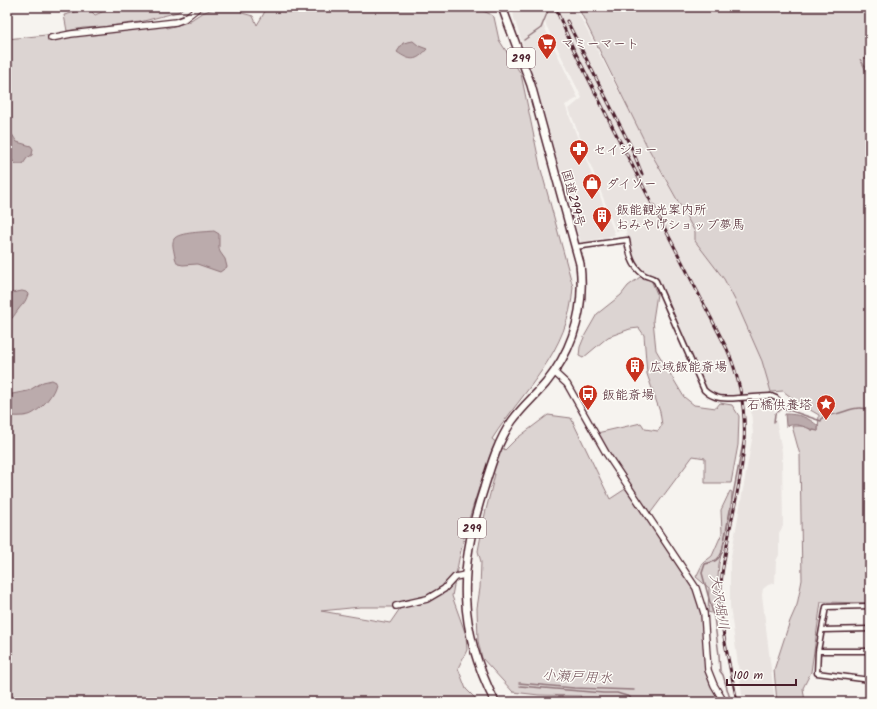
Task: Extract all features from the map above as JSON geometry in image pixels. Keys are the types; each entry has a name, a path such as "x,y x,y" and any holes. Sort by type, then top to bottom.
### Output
{"highway":[{"name":"国道299号","path":"502,7 531,85 581,273 581,300 579,312 569,346 554,372"},
{"name":"299","path":"495,702 483,676 472,644 466,608 465,575 470,540 488,474 499,443 515,417 554,372"}],"street":[{"path":"50,38 71,34 176,22 184,19 199,7"},
{"path":"575,247 627,240 631,260 641,273 652,277 656,282 704,390 714,397 727,399 771,396 776,398 780,403"},
{"path":"554,372 567,384 606,453 696,588 704,612 708,670 714,685 724,702"},
{"path":"396,606 427,599 444,589 454,577 465,575"},
{"path":"870,606 826,607 818,651 817,673 870,680"},
{"path":"822,630 870,629"},
{"path":"818,651 870,652"}],"shaded area":[{"path":"111,7 184,7 178,12 140,22 67,31 64,15 88,8 95,15"},
{"path":"217,7 240,7 242,13 253,16 257,25 267,7 474,7 494,17 499,40 521,74 540,166 573,287 570,310 563,331 554,350 543,369 492,439 505,450 516,439 548,415 571,418 610,499 630,486 597,433 641,423 645,429 658,431 662,425 660,412 647,374 644,335 639,328 630,329 608,337 583,358 579,356 580,347 585,335 597,314 621,295 628,286 640,277 651,280 657,294 653,320 656,350 684,397 694,405 716,408 720,403 732,405 739,416 738,445 731,483 705,483 705,458 693,456 646,519 663,538 701,600 708,670 724,702 644,702 641,700 641,702 577,702 581,696 539,695 513,692 482,658 478,641 477,608 480,588 481,562 478,551 495,474 484,472 467,525 452,596 466,635 467,650 458,668 466,689 479,702 7,702 7,39 164,23 167,28 188,22 200,14","holes":["360,607 401,607 390,623 321,611"]},
{"path":"513,7 546,7 543,24 578,98 565,105 615,235 581,243 535,81 514,18"},
{"path":"549,7 575,7 661,173 695,232 695,241 724,279 736,302 762,361 771,392 782,452 783,526 779,533 779,555 776,561 775,583 768,585 763,589 762,595 775,702 743,702 730,606 730,562 753,434 750,397 727,399 708,394 656,282 643,275 629,255 626,230 616,231 569,109 582,98 545,23 549,12"},
{"path":"578,7 870,7 870,58 864,58 870,59 870,68 867,69 860,59 866,71 870,71 870,603 821,602 811,672 803,688 805,702 777,702 774,670 790,621 797,605 802,580 800,455 792,426 805,426 811,430 818,431 819,415 800,404 783,391 771,392 762,361 736,302 724,279 695,241 695,232 646,144"},
{"path":"413,41 419,46 427,49 420,56 413,59 397,52 403,43"},
{"path":"7,132 12,134 17,142 31,146 33,149 32,155 27,158 23,164 16,164 7,155"},
{"path":"214,231 219,234 219,248 225,259 227,267 220,272 197,264 178,264 173,248 174,239 186,234"},
{"path":"22,291 28,294 26,300 7,322 7,294"},
{"path":"52,380 56,382 53,391 46,402 37,410 26,416 7,416 7,395 28,391 43,382"},
{"path":"785,414 799,415 807,418 818,426 818,431 799,425 786,426"},
{"path":"730,491 732,492 731,511 719,564 717,591 718,615 708,612 709,588 696,577 703,563 712,556 722,533 721,510"}],"waterway":[{"path":"524,40 541,28 548,11 548,7"},
{"path":"774,422 775,414 783,408 821,421 824,414 829,415 855,408 870,410"},
{"name":"大沢堀川","path":"731,702 723,675 720,671 714,617 702,573 705,564 716,560 722,552 743,443"},
{"name":"小瀬戸用水","path":"519,683 574,688 634,690"},
{"name":"小瀬戸用水","path":"520,686 617,693 630,697 632,702"}],"railway":[{"path":"555,7 572,46 613,128 727,349 736,373 744,417 743,459 722,571 721,614 725,644 737,702"},
{"path":"567,21 632,149 642,174"}],"place":[{"name":"マミーマート","path":"547,60"},
{"name":"セイジョー","path":"579,166"},
{"name":"ダイソー","path":"592,200"},
{"name":"飯能観光案内所 おみやげショップ夢馬","path":"602,233"},
{"name":"広域飯能斎場","path":"635,383"},
{"name":"飯能斎場","path":"588,411"},
{"name":"石橋供養塔","path":"826,421"}]}
